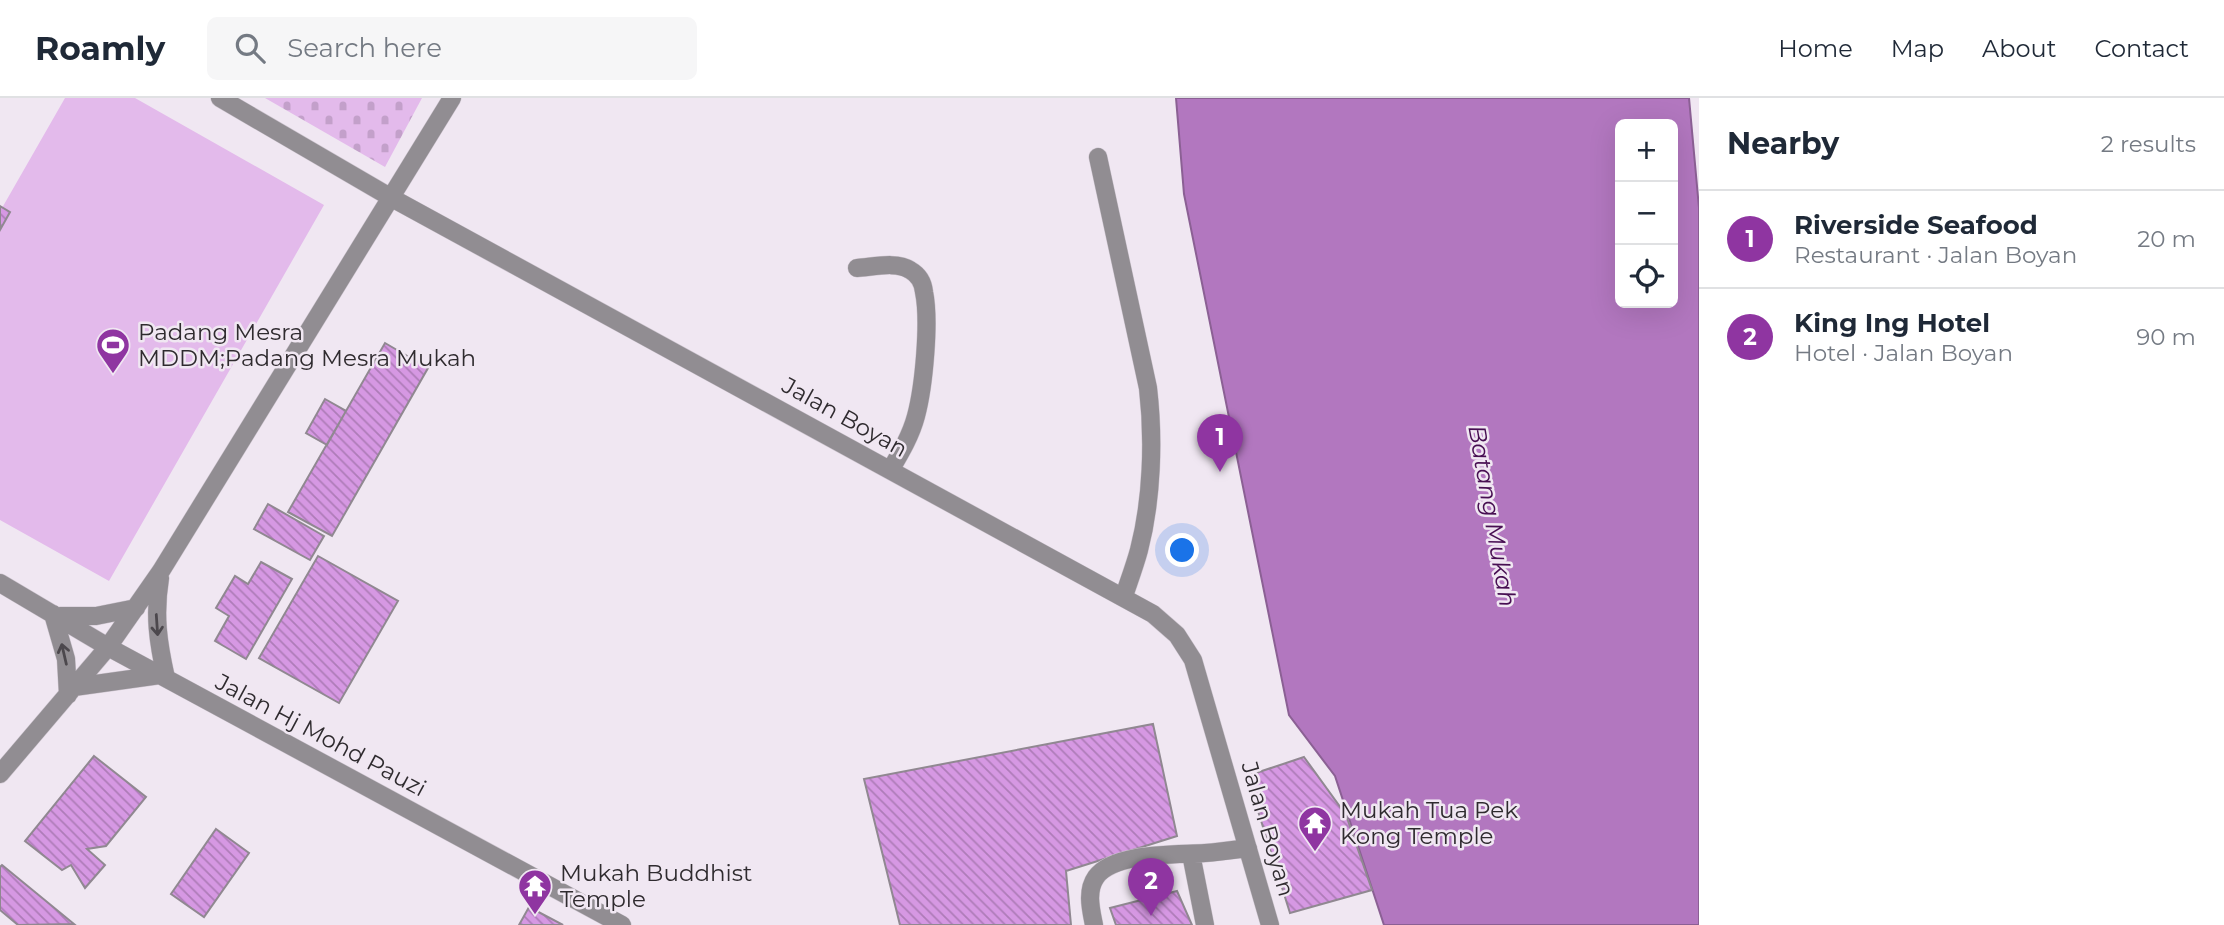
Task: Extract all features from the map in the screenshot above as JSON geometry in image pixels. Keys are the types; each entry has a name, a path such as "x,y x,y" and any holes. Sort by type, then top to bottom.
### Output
{"street":[{"name":"Jalan Boyan","path":"220,98 390,197 1153,614 1177,635 1193,660 1270,925"},
{"path":"0,774 108,647 161,571 452,98"},
{"path":"1098,157 1148,388 1152,420 1145,519 1139,550 1124,596"},
{"path":"857,268 893,265 908,268 920,277 924,291 926,316 923,382 908,440 891,469"},
{"path":"71,691 163,677 156,605 161,571"},
{"name":"Jalan Hj Mohd Pauzi","path":"0,583 108,647 622,925"},
{"path":"71,691 55,615 96,616 136,608"},
{"path":"1094,925 1090,899 1093,882 1104,869 1140,858 1248,848"},
{"path":"1191,854 1205,925"}],"green space":[{"name":"Padang Mesra MDDM;Padang Mesra Mukah","path":"65,98 135,98 324,205 109,581 0,520 0,231 10,212 2,208"},
{"path":"265,98 422,98 385,167"}],"water":[{"name":"Batang Mukah","path":"1176,98 1689,98 1699,208 1699,925 1384,925 1335,776 1289,715 1184,194"}],"building":[{"path":"0,206 10,212 0,230"},
{"path":"385,343 428,368 332,536 288,512"},
{"path":"325,399 346,411 327,445 306,433"},
{"path":"268,504 324,536 310,560 254,529"},
{"path":"318,556 398,601 339,703 259,658"},
{"path":"261,562 292,579 246,659 215,641 229,616 216,608 235,576 248,584"},
{"path":"1153,724 1177,836 1066,871 1071,925 900,925 864,779"},
{"path":"94,756 146,797 106,846 87,849 105,865 85,888 71,865 62,870 25,841"},
{"name":"Mukah Tua Pek Kong Temple","path":"1304,757 1346,815 1372,890 1290,913 1247,776"},
{"path":"216,829 249,853 204,917 171,894"},
{"path":"2,865 74,924 18,925 0,910"},
{"path":"1177,891 1192,925 1116,925 1110,908"},
{"name":"Mukah Buddhist Temple","path":"529,907 563,925 519,925"}],"place":[{"name":"Padang Mesra MDDM;Padang Mesra Mukah","path":"113,375"},
{"name":"Riverside Seafood","path":"1220,472"},
{"name":"Mukah Tua Pek Kong Temple","path":"1315,853"},
{"name":"Mukah Buddhist Temple","path":"535,916"},
{"name":"King Ing Hotel","path":"1151,916"}]}
